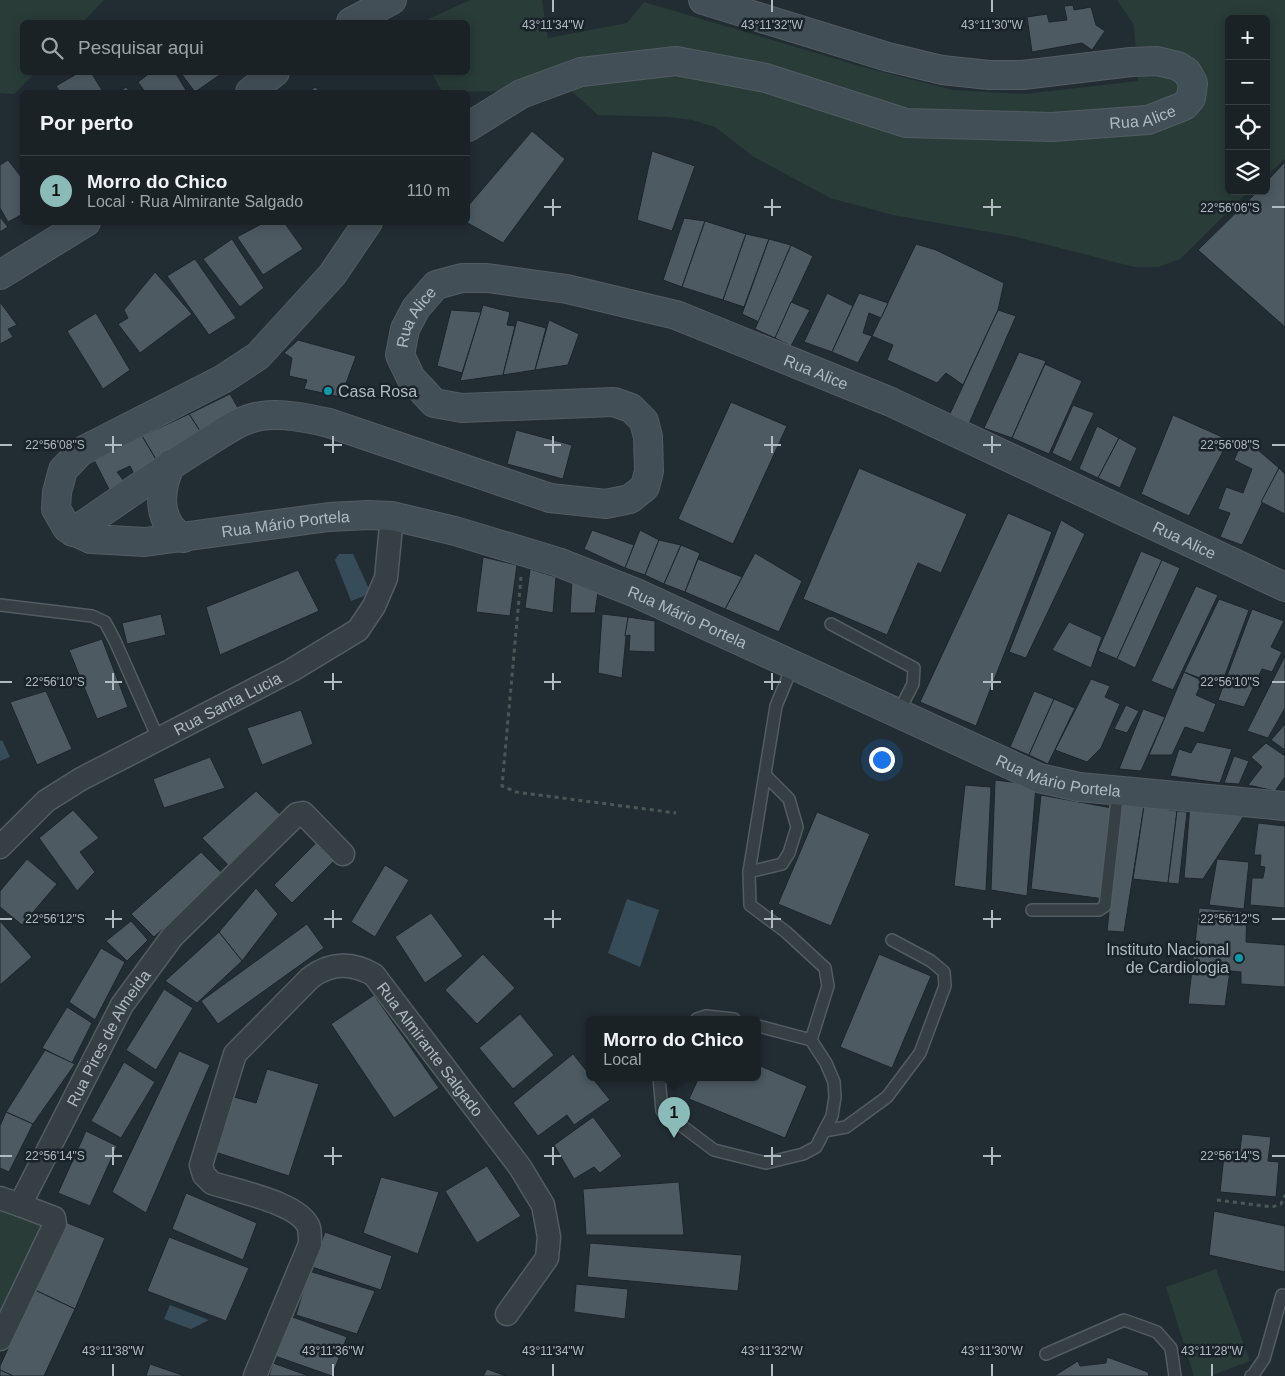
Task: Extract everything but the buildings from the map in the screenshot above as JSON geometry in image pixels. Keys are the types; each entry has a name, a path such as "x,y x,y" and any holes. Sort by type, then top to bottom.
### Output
{"street":[{"path":"355,20 392,0"},
{"name":"Rua Alice","path":"470,126 521,94 581,72 676,61 766,78 906,123 1052,127 1148,120 1184,106 1191,98 1193,83 1187,72 1178,66 1157,61 1131,62 1023,76 942,70 888,57 703,0"},
{"path":"252,90 271,75"},
{"path":"0,275 81,225"},
{"path":"73,532 61,521 56,509 57,492 63,470 80,452 223,379 258,356 332,275 366,225"},
{"name":"Rua Alice","path":"73,532 171,464 236,425 259,416 300,416 329,423 550,498 606,504 630,499 645,487 650,471 648,438 644,421 631,408 614,402 462,408 434,403 411,378 400,355 405,330 416,308 436,286 462,278 487,278 567,289 685,318 891,402 1285,587"},
{"path":"171,464 164,480 162,510 173,532 183,538"},
{"name":"Rua Mário Portela","path":"73,532 91,539 144,542 329,517 368,515 392,516 455,530 558,562 636,593 1038,778 1079,787 1285,806"},
{"name":"Rua Santa Lucia","path":"0,847 46,801 81,779 292,670 358,630 374,606 386,578 392,516"},
{"name":"Rua Pires de Almeida","path":"0,1339 55,1224 54,1218 10,1201 122,1005 172,937 300,813 304,813 343,854"},
{"name":"Rua Almirante Salgado","path":"255,1376 310,1244 309,1228 301,1216 289,1208 212,1183 204,1175 201,1165 236,1054 310,978 322,969 339,964 364,969 374,975 520,1167 543,1205 549,1237 547,1258 507,1314"}],"lane":[{"path":"0,605 92,616 105,622 158,738"},
{"path":"831,624 914,668 913,684 898,713"},
{"path":"793,666 776,706 749,872 750,904 786,932 825,968 828,986 811,1040"},
{"path":"749,872 782,864 789,853 796,827 789,800 765,775"},
{"path":"1032,910 1099,910 1105,906 1118,790"},
{"path":"824,1131 846,1127 887,1098 920,1053 945,986 944,972 931,961 892,940"},
{"path":"659,1081 662,1111 714,1150 766,1163 803,1154 816,1147 832,1116 835,1097 834,1082 826,1063 811,1040 761,1027"},
{"path":"1250,1376 1253,1375 1264,1359 1282,1295"},
{"path":"1046,1354 1124,1320 1157,1332 1171,1348 1175,1376"}],"path":[{"path":"523,552 502,786 516,792 676,813"},
{"path":"1217,1200 1272,1207 1280,1204 1285,1194"}],"green space":[{"path":"0,0 104,0 85,20 20,20 20,75 33,75 14,94 0,93"},
{"path":"470,0 542,0 548,38 627,23 644,2 863,67 953,90 1024,94 1138,81 1134,25 1117,0 1285,0 1285,159 1270,172 1270,15 1225,15 1225,195 1245,195 1180,259 1158,267 1134,267 1017,237 893,215 830,198 754,157 715,127 692,120 667,117 598,115 570,90 470,92 470,90 441,90 433,75 470,75 470,20 426,20"},
{"path":"0,1192 54,1214 0,1339"},
{"path":"1216,1269 1250,1361 1210,1376 1194,1376 1166,1287"}],"water":[{"path":"339,554 353,554 369,589 364,596 351,601 335,560"},
{"path":"2,740 10,757 0,761 0,741"},
{"path":"627,899 659,910 640,967 608,953"},
{"path":"170,1305 209,1320 191,1329 164,1319"}],"place":[{"name":"Casa Rosa","path":"328,391"},
{"name":"Instituto Nacional de Cardiologia","path":"1239,958"},
{"name":"Morro do Chico","path":"674,1138"}]}
